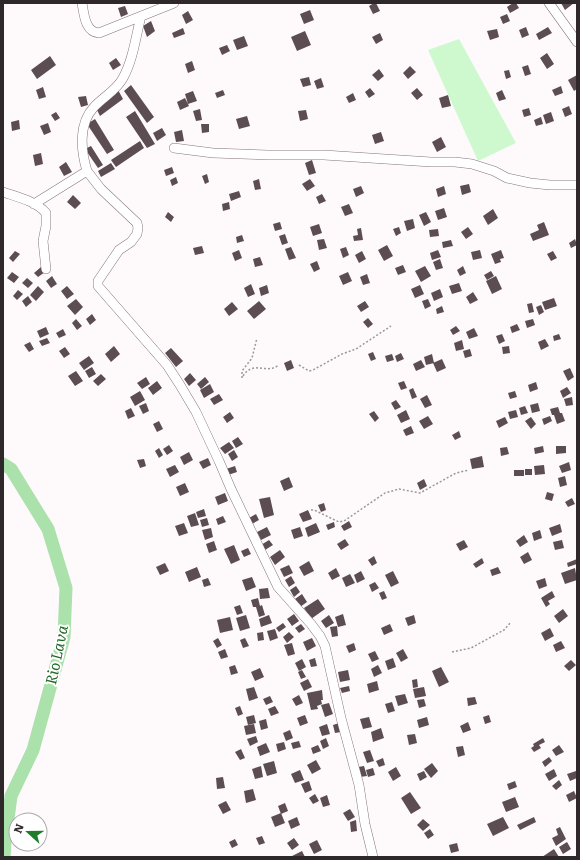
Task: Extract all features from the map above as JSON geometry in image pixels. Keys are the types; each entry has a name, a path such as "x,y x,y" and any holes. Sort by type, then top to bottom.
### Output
{"street":[{"path":"82,3 88,28 99,33 174,3"},
{"path":"549,3 577,42"},
{"path":"141,16 129,62 120,83 94,107 83,128 83,152 88,171 101,189 137,223 138,228 137,234 134,238 119,250 98,281 98,286 163,360 180,385 199,419 230,489 278,587 311,624 325,646 341,718 359,785 364,824 373,857"},
{"path":"174,148 213,153 324,155 431,162 455,162 472,164 494,171 507,178 530,183 550,186 577,185"},
{"path":"34,204 88,171"},
{"path":"3,192 34,204 42,208 46,213 46,226 43,241 46,269"}],"path":[{"path":"299,365 309,371 313,370 342,354 356,349 390,326"},
{"path":"256,338 252,358 242,371 242,378 244,374 254,369 272,369 279,365"},
{"path":"311,510 339,522 344,521 385,494 399,489 420,493 456,473 469,470"},
{"path":"452,652 471,648 504,630 511,622"}],"green space":[{"path":"459,39 516,143 478,161 428,50"}],"building":[{"path":"376,3 380,11 373,14 369,6"},
{"path":"513,3 516,3 519,8 510,13 507,7"},
{"path":"561,3 574,3 565,10"},
{"path":"125,6 128,14 121,17 118,8"},
{"path":"310,10 314,20 304,24 300,14"},
{"path":"188,11 193,20 186,24 182,15"},
{"path":"507,14 510,21 503,24 500,17"},
{"path":"151,21 155,31 147,37 143,26"},
{"path":"526,27 529,35 522,38 519,30"},
{"path":"548,27 552,33 539,40 536,34"},
{"path":"183,28 185,34 174,38 172,33"},
{"path":"497,29 499,37 490,40 487,31"},
{"path":"305,31 311,45 297,51 291,37"},
{"path":"380,33 383,40 376,44 372,37"},
{"path":"244,36 248,46 237,50 233,40"},
{"path":"227,45 230,51 222,55 219,48"},
{"path":"547,53 554,64 547,69 540,58"},
{"path":"50,56 56,65 37,79 31,70"},
{"path":"116,58 121,65 113,70 109,63"},
{"path":"192,61 195,70 188,73 185,64"},
{"path":"528,65 531,74 525,76 522,67"},
{"path":"410,66 416,72 408,79 403,73"},
{"path":"379,69 384,76 378,81 372,75"},
{"path":"509,70 511,77 506,79 504,71"},
{"path":"577,75 577,89 574,91 568,80"},
{"path":"309,77 311,85 303,87 300,79"},
{"path":"321,78 324,87 317,89 314,81"},
{"path":"131,85 154,117 147,123 124,91"},
{"path":"561,86 563,93 555,96 552,90"},
{"path":"43,87 46,97 39,99 36,90"},
{"path":"370,88 375,94 369,98 365,92"},
{"path":"417,88 423,95 417,100 411,93"},
{"path":"118,90 123,99 100,116 96,108"},
{"path":"223,90 225,95 217,98 215,93"},
{"path":"502,90 506,99 499,101 496,93"},
{"path":"193,91 197,101 188,104 185,94"},
{"path":"353,93 356,100 349,103 346,97"},
{"path":"448,95 451,106 442,108 439,98"},
{"path":"86,96 88,105 81,107 78,97"},
{"path":"185,98 189,106 180,110 177,102"},
{"path":"569,106 572,114 565,117 562,109"},
{"path":"529,108 531,115 524,117 522,110"},
{"path":"200,109 202,120 196,121 193,111"},
{"path":"306,110 308,119 300,121 298,111"},
{"path":"135,111 155,144 147,148 126,117"},
{"path":"56,112 60,118 55,121 51,115"},
{"path":"551,112 554,121 546,124 543,115"},
{"path":"247,116 250,126 239,129 236,119"},
{"path":"541,117 543,124 536,126 534,120"},
{"path":"95,119 114,150 107,154 87,124"},
{"path":"19,120 20,129 12,131 11,122"},
{"path":"48,123 51,132 44,135 40,126"},
{"path":"201,124 209,124 209,132 202,133"},
{"path":"162,128 166,135 157,141 153,133"},
{"path":"182,130 184,141 176,142 174,132"},
{"path":"381,132 384,141 375,144 372,135"},
{"path":"441,137 446,147 437,152 432,142"},
{"path":"140,141 144,148 116,167 111,160"},
{"path":"91,146 103,165 98,168 85,149"},
{"path":"41,153 43,164 35,166 33,155"},
{"path":"312,160 316,173 309,175 305,163"},
{"path":"66,162 72,172 64,176 59,167"},
{"path":"111,163 115,169 101,177 98,171"},
{"path":"172,167 174,173 166,176 164,170"},
{"path":"207,174 209,182 205,184 202,176"},
{"path":"176,177 178,183 172,186 170,180"},
{"path":"259,179 261,189 255,190 253,181"},
{"path":"310,179 315,186 307,191 302,184"},
{"path":"469,184 471,192 462,195 460,186"},
{"path":"361,186 364,193 356,197 353,189"},
{"path":"444,186 446,194 438,197 436,189"},
{"path":"239,191 241,197 231,201 229,194"},
{"path":"322,194 326,201 319,204 316,197"},
{"path":"73,195 81,203 75,209 67,202"},
{"path":"229,202 230,209 223,211 222,204"},
{"path":"349,204 353,213 345,216 341,207"},
{"path":"444,208 447,217 438,220 435,211"},
{"path":"493,209 498,218 488,225 483,216"},
{"path":"168,212 174,217 171,222 165,217"},
{"path":"426,212 431,222 424,226 419,215"},
{"path":"413,219 415,228 407,231 404,221"},
{"path":"280,222 282,229 275,231 273,224"},
{"path":"544,222 549,235 533,241 530,234 539,230 537,225"},
{"path":"319,224 322,233 313,236 310,227"},
{"path":"399,227 401,233 396,236 393,229"},
{"path":"468,227 473,234 466,239 461,232"},
{"path":"361,228 363,240 354,241 353,236 358,235 357,229"},
{"path":"438,229 439,236 430,237 429,230"},
{"path":"285,234 288,243 282,245 279,236"},
{"path":"242,235 244,241 237,243 236,237"},
{"path":"324,239 327,248 319,250 317,240"},
{"path":"575,239 577,245 571,248 569,243"},
{"path":"451,240 453,246 443,248 442,242"},
{"path":"387,245 393,256 384,261 378,250"},
{"path":"202,246 204,253 195,255 193,248"},
{"path":"291,247 296,258 289,260 285,249"},
{"path":"346,247 349,255 343,258 340,249"},
{"path":"239,250 242,258 235,261 232,253"},
{"path":"438,250 441,257 432,260 430,253"},
{"path":"480,250 482,258 473,260 471,252"},
{"path":"501,250 504,258 500,259 501,262 495,264 491,254"},
{"path":"15,251 20,254 13,262 9,258"},
{"path":"362,251 366,259 359,263 355,255"},
{"path":"553,251 557,258 551,261 547,254"},
{"path":"260,257 263,265 255,267 253,259"},
{"path":"440,259 443,268 436,270 433,262"},
{"path":"317,261 320,269 314,272 310,264"},
{"path":"403,265 406,272 398,275 395,268"},
{"path":"425,266 431,276 421,282 415,271"},
{"path":"463,266 466,273 460,276 457,270"},
{"path":"41,267 45,272 38,277 34,273"},
{"path":"491,271 494,276 487,280 484,275"},
{"path":"12,272 19,277 14,283 7,278"},
{"path":"348,272 352,281 343,285 339,276"},
{"path":"367,274 370,283 363,285 360,277"},
{"path":"52,276 57,284 51,288 46,281"},
{"path":"496,276 502,289 492,294 486,281"},
{"path":"27,278 33,283 28,288 22,283"},
{"path":"459,283 462,291 452,294 449,286"},
{"path":"251,284 255,294 248,297 244,288"},
{"path":"267,285 269,293 261,296 259,288"},
{"path":"420,285 424,294 415,298 411,289"},
{"path":"38,286 44,292 36,301 30,295"},
{"path":"67,286 74,294 67,299 61,291"},
{"path":"440,289 443,297 434,301 431,293"},
{"path":"18,290 23,294 17,300 13,296"},
{"path":"473,292 478,300 470,304 466,297"},
{"path":"28,296 32,302 26,307 22,301"},
{"path":"554,298 557,306 545,310 542,302"},
{"path":"76,299 83,307 75,315 67,306"},
{"path":"428,299 431,306 425,309 422,301"},
{"path":"259,301 266,309 254,319 247,311"},
{"path":"365,301 369,307 361,312 357,306"},
{"path":"232,302 238,309 229,316 224,309"},
{"path":"532,303 534,312 529,313 527,304"},
{"path":"541,305 544,312 539,315 536,307"},
{"path":"442,306 444,312 437,314 436,309"},
{"path":"92,314 96,320 90,325 86,319"},
{"path":"368,318 373,324 368,328 363,322"},
{"path":"76,319 82,326 77,330 72,323"},
{"path":"533,319 535,325 527,328 525,321"},
{"path":"517,324 520,330 512,333 510,327"},
{"path":"456,326 460,331 453,335 450,330"},
{"path":"46,327 49,334 40,338 37,331"},
{"path":"474,328 478,336 469,339 466,332"},
{"path":"63,329 66,335 59,338 56,333"},
{"path":"502,334 505,341 499,344 496,336"},
{"path":"559,334 561,339 554,341 553,336"},
{"path":"47,338 50,343 42,346 39,341"},
{"path":"545,339 549,346 541,350 538,342"},
{"path":"462,340 464,349 456,351 454,343"},
{"path":"30,342 34,349 29,352 24,345"},
{"path":"114,346 120,354 111,362 105,354"},
{"path":"509,346 510,353 503,354 502,347"},
{"path":"65,347 70,354 64,358 59,351"},
{"path":"171,348 183,361 176,367 165,353"},
{"path":"470,349 472,356 465,358 463,351"},
{"path":"373,352 376,359 371,361 368,354"},
{"path":"401,353 404,359 397,362 395,356"},
{"path":"392,354 394,360 387,362 385,356"},
{"path":"432,354 434,363 426,365 424,357"},
{"path":"89,356 94,363 84,370 79,363"},
{"path":"442,359 446,368 437,372 433,363"},
{"path":"291,360 294,368 287,371 284,363"},
{"path":"421,360 425,367 416,371 413,364"},
{"path":"92,367 96,374 89,378 85,371"},
{"path":"570,368 574,377 568,381 563,371"},
{"path":"76,371 83,381 75,386 68,376"},
{"path":"190,373 196,380 189,386 184,379"},
{"path":"101,374 106,379 98,386 93,381"},
{"path":"146,377 150,384 142,389 137,383"},
{"path":"205,377 209,382 201,389 197,384"},
{"path":"157,381 162,388 153,395 148,388"},
{"path":"404,381 407,388 401,390 398,383"},
{"path":"536,382 538,389 530,392 528,385"},
{"path":"210,384 214,392 204,398 200,390"},
{"path":"567,387 571,393 563,398 560,391"},
{"path":"413,388 417,397 412,399 409,390"},
{"path":"140,391 145,400 135,406 130,397"},
{"path":"515,391 517,397 510,399 508,393"},
{"path":"219,394 223,400 214,405 210,399"},
{"path":"427,395 432,405 425,408 420,399"},
{"path":"572,397 573,405 566,406 564,399"},
{"path":"396,400 401,407 395,410 391,403"},
{"path":"146,403 149,411 143,414 139,406"},
{"path":"538,403 540,411 532,413 530,405"},
{"path":"525,406 528,413 521,415 519,408"},
{"path":"558,407 565,421 557,424 550,409"},
{"path":"131,408 135,416 128,419 125,411"},
{"path":"406,410 410,419 401,423 397,415"},
{"path":"516,410 518,417 510,419 508,412"},
{"path":"374,411 379,418 375,422 369,414"},
{"path":"230,412 234,418 227,423 223,417"},
{"path":"428,416 433,424 424,429 419,421"},
{"path":"550,416 552,421 544,425 542,419"},
{"path":"505,417 508,423 499,428 496,421"},
{"path":"531,417 536,424 531,429 525,421"},
{"path":"159,421 163,429 157,432 153,424"},
{"path":"411,426 414,433 406,436 403,430"},
{"path":"459,431 461,437 455,440 452,435"},
{"path":"238,437 243,444 236,448 232,441"},
{"path":"229,442 234,448 225,454 220,448"},
{"path":"169,445 173,451 167,455 163,449"},
{"path":"543,446 544,452 535,454 534,448"},
{"path":"556,446 566,446 566,453 556,454"},
{"path":"507,447 509,454 501,456 500,448"},
{"path":"159,448 163,455 159,458 155,451"},
{"path":"234,450 238,457 232,461 228,454"},
{"path":"189,452 193,460 184,465 180,457"},
{"path":"482,456 484,467 472,469 470,459"},
{"path":"208,458 211,465 203,469 199,462"},
{"path":"144,459 146,466 140,468 137,460"},
{"path":"569,462 571,470 562,473 559,466"},
{"path":"175,465 179,472 170,477 166,469"},
{"path":"544,465 545,474 535,475 534,466"},
{"path":"235,466 237,472 228,475 226,469"},
{"path":"525,469 532,469 532,475 525,475"},
{"path":"514,470 524,470 524,476 514,476"},
{"path":"565,476 567,485 560,487 558,478"},
{"path":"289,477 293,487 284,491 280,481"},
{"path":"424,479 427,486 420,490 417,483"},
{"path":"185,483 189,492 180,496 176,487"},
{"path":"547,492 554,494 552,501 545,499"},
{"path":"225,493 228,501 218,505 215,497"},
{"path":"270,497 274,515 264,518 259,499"},
{"path":"572,498 575,504 568,507 565,502"},
{"path":"324,503 326,510 321,512 318,505"},
{"path":"204,509 206,516 198,518 196,512"},
{"path":"308,510 312,519 303,522 299,514"},
{"path":"195,513 199,525 191,527 187,516"},
{"path":"256,514 259,520 252,524 249,518"},
{"path":"223,516 226,522 218,525 216,519"},
{"path":"207,518 209,525 202,527 200,520"},
{"path":"349,521 352,527 344,531 341,526"},
{"path":"334,522 335,527 328,530 326,525"},
{"path":"184,523 188,533 179,536 175,526"},
{"path":"316,523 320,532 308,537 305,528"},
{"path":"560,524 562,532 552,536 549,528"},
{"path":"267,527 271,535 261,540 257,532"},
{"path":"300,527 303,536 294,539 291,530"},
{"path":"211,528 213,537 205,540 202,530"},
{"path":"540,530 542,538 534,541 532,533"},
{"path":"524,535 528,542 520,547 516,541"},
{"path":"345,539 349,545 341,550 337,544"},
{"path":"269,540 273,545 265,550 261,545"},
{"path":"464,540 468,547 460,551 456,544"},
{"path":"562,540 564,548 555,550 553,542"},
{"path":"214,541 217,550 209,553 206,544"},
{"path":"234,545 240,560 231,564 224,549"},
{"path":"248,548 251,554 244,557 241,551"},
{"path":"280,550 285,557 275,565 270,557"},
{"path":"528,552 532,560 524,564 520,557"},
{"path":"374,556 377,563 372,566 368,560"},
{"path":"482,558 484,563 476,568 473,564"},
{"path":"577,559 577,564 568,567 567,563"},
{"path":"309,561 314,571 304,576 299,567"},
{"path":"165,563 169,571 160,575 156,567"},
{"path":"289,565 293,573 284,577 280,569"},
{"path":"197,567 201,577 189,582 185,572"},
{"path":"498,567 501,573 492,576 490,570"},
{"path":"336,568 340,576 332,580 328,573"},
{"path":"575,568 577,580 565,584 561,573"},
{"path":"361,571 365,579 357,583 354,575"},
{"path":"393,571 399,583 391,587 385,575"},
{"path":"350,574 355,583 346,587 342,578"},
{"path":"291,576 295,583 289,587 285,580"},
{"path":"252,577 256,587 246,591 242,580"},
{"path":"208,578 211,585 204,587 202,580"},
{"path":"545,578 547,586 539,589 536,581"},
{"path":"375,582 379,588 372,592 369,585"},
{"path":"296,586 300,592 294,597 290,590"},
{"path":"268,588 270,598 260,599 259,589"},
{"path":"384,591 387,598 382,600 379,593"},
{"path":"552,591 555,597 548,601 550,604 546,607 541,598"},
{"path":"302,594 307,602 300,607 295,599"},
{"path":"258,598 265,615 259,617 256,607 253,607 251,600"},
{"path":"318,599 325,609 311,619 304,608"},
{"path":"240,605 243,613 237,615 234,607"},
{"path":"563,609 568,616 559,623 554,616"},
{"path":"294,614 299,621 292,626 287,619"},
{"path":"343,614 346,625 338,627 335,617"},
{"path":"246,615 250,628 240,631 236,618"},
{"path":"269,615 272,623 261,627 259,619"},
{"path":"329,615 334,623 326,628 321,621"},
{"path":"414,615 416,623 408,626 405,618"},
{"path":"230,617 233,630 220,633 217,620"},
{"path":"283,623 286,627 279,632 276,628"},
{"path":"301,624 305,629 299,633 295,628"},
{"path":"390,624 393,631 384,635 381,628"},
{"path":"337,626 338,636 332,637 330,627"},
{"path":"550,628 554,636 545,641 541,633"},
{"path":"275,629 278,638 270,641 267,631"},
{"path":"263,632 264,640 258,641 257,633"},
{"path":"289,632 294,637 287,643 283,637"},
{"path":"218,638 222,645 217,648 213,641"},
{"path":"245,638 249,646 243,648 240,640"},
{"path":"312,638 316,646 307,651 303,642"},
{"path":"561,641 565,648 556,652 553,645"},
{"path":"292,643 295,654 288,656 284,645"},
{"path":"354,643 356,650 349,653 346,646"},
{"path":"225,649 228,657 221,659 218,652"},
{"path":"403,649 408,658 401,662 396,653"},
{"path":"375,651 379,659 372,662 368,654"},
{"path":"315,658 317,666 311,667 309,660"},
{"path":"393,658 396,667 388,670 385,661"},
{"path":"302,659 306,667 299,671 295,663"},
{"path":"571,660 576,665 569,671 564,666"},
{"path":"235,665 238,673 231,675 229,667"},
{"path":"378,665 382,673 374,677 371,669"},
{"path":"441,667 449,682 439,687 432,671"},
{"path":"260,668 264,677 255,681 251,672"},
{"path":"302,670 306,677 301,679 298,672"},
{"path":"348,670 350,680 340,682 338,672"},
{"path":"308,679 312,687 304,691 300,683"},
{"path":"417,679 418,687 413,688 412,680"},
{"path":"377,681 379,690 369,693 367,684"},
{"path":"349,686 350,691 342,693 340,688"},
{"path":"254,687 258,698 249,701 246,689"},
{"path":"424,687 426,696 415,698 413,689"},
{"path":"322,690 322,704 317,706 318,709 311,710 307,693"},
{"path":"405,694 408,703 398,706 395,696"},
{"path":"299,695 303,703 296,706 292,699"},
{"path":"270,696 273,702 266,705 263,699"},
{"path":"475,697 477,704 468,706 467,698"},
{"path":"424,699 426,706 419,708 417,700"},
{"path":"392,702 395,711 388,713 385,704"},
{"path":"329,703 333,714 325,717 321,705"},
{"path":"240,706 243,714 238,716 235,708"},
{"path":"275,706 279,713 271,716 268,709"},
{"path":"254,715 256,723 248,725 246,717"},
{"path":"305,715 308,723 300,726 297,718"},
{"path":"489,715 491,722 485,724 483,717"},
{"path":"369,717 372,727 363,729 360,719"},
{"path":"427,717 429,725 419,728 417,720"},
{"path":"266,719 268,728 261,730 259,721"},
{"path":"468,722 471,730 463,733 460,726"},
{"path":"339,723 341,732 335,733 333,725"},
{"path":"254,724 256,733 246,735 244,726"},
{"path":"327,724 330,734 322,736 319,727"},
{"path":"381,728 384,738 373,742 371,732"},
{"path":"290,730 293,738 286,741 283,733"},
{"path":"415,734 417,743 409,745 407,735"},
{"path":"256,736 258,742 250,746 247,739"},
{"path":"326,738 329,746 323,749 320,741"},
{"path":"543,738 545,742 539,745 541,748 534,752 531,748 534,746 533,744"},
{"path":"299,741 301,747 293,749 291,743"},
{"path":"284,742 286,749 278,752 276,744"},
{"path":"266,743 270,752 260,756 257,747"},
{"path":"318,745 321,751 313,754 311,748"},
{"path":"559,745 564,752 556,756 552,750"},
{"path":"463,746 465,755 458,757 456,747"},
{"path":"241,749 245,758 240,760 235,752"},
{"path":"370,750 374,761 367,763 363,752"},
{"path":"549,757 552,761 545,767 542,762"},
{"path":"383,758 385,765 379,767 376,761"},
{"path":"316,760 321,769 312,774 307,765"},
{"path":"274,761 277,773 267,776 263,764"},
{"path":"432,763 438,771 431,778 424,769"},
{"path":"261,766 263,777 255,779 252,769"},
{"path":"364,766 367,776 360,777 358,767"},
{"path":"396,767 401,776 393,781 388,772"},
{"path":"373,768 375,775 368,777 366,770"},
{"path":"554,769 557,776 549,781 545,774"},
{"path":"300,770 304,780 295,783 291,774"},
{"path":"424,771 427,777 420,781 417,774"},
{"path":"576,771 577,778 570,781 567,774"},
{"path":"223,777 225,788 217,789 216,778"},
{"path":"559,780 562,785 556,790 552,786"},
{"path":"309,781 312,790 305,793 301,784"},
{"path":"515,781 517,787 509,790 507,784"},
{"path":"253,789 256,800 246,803 244,791"},
{"path":"574,791 577,798 569,802 566,795"},
{"path":"410,792 421,808 411,814 401,798"},
{"path":"315,794 319,801 313,804 309,798"},
{"path":"327,795 330,805 323,807 320,798"},
{"path":"515,797 519,807 506,812 502,802"},
{"path":"226,801 231,810 223,814 218,805"},
{"path":"285,803 288,811 281,814 278,806"},
{"path":"350,809 355,817 348,821 343,813"},
{"path":"281,813 285,823 275,827 271,817"},
{"path":"297,817 300,825 291,829 288,821"},
{"path":"503,817 509,828 493,836 487,824"},
{"path":"534,817 536,822 520,830 517,825"},
{"path":"423,819 430,825 423,831 417,825"},
{"path":"356,820 357,831 351,832 350,822"},
{"path":"560,827 566,839 556,846 552,838 558,835 556,829"},
{"path":"430,829 434,835 428,839 424,833"},
{"path":"262,836 265,843 259,845 256,838"},
{"path":"294,838 299,845 292,850 287,843"},
{"path":"235,839 238,845 232,848 229,842"},
{"path":"317,840 322,850 314,854 309,844"},
{"path":"567,842 571,849 563,854 559,847"},
{"path":"457,843 459,851 451,853 449,845"},
{"path":"554,849 559,857 542,857"},
{"path":"302,851 305,857 290,857"}],"waterway":[{"name":"Rio Lava","path":"3,464 11,469 48,529 66,588 64,637 33,750 11,796 4,857"}]}
